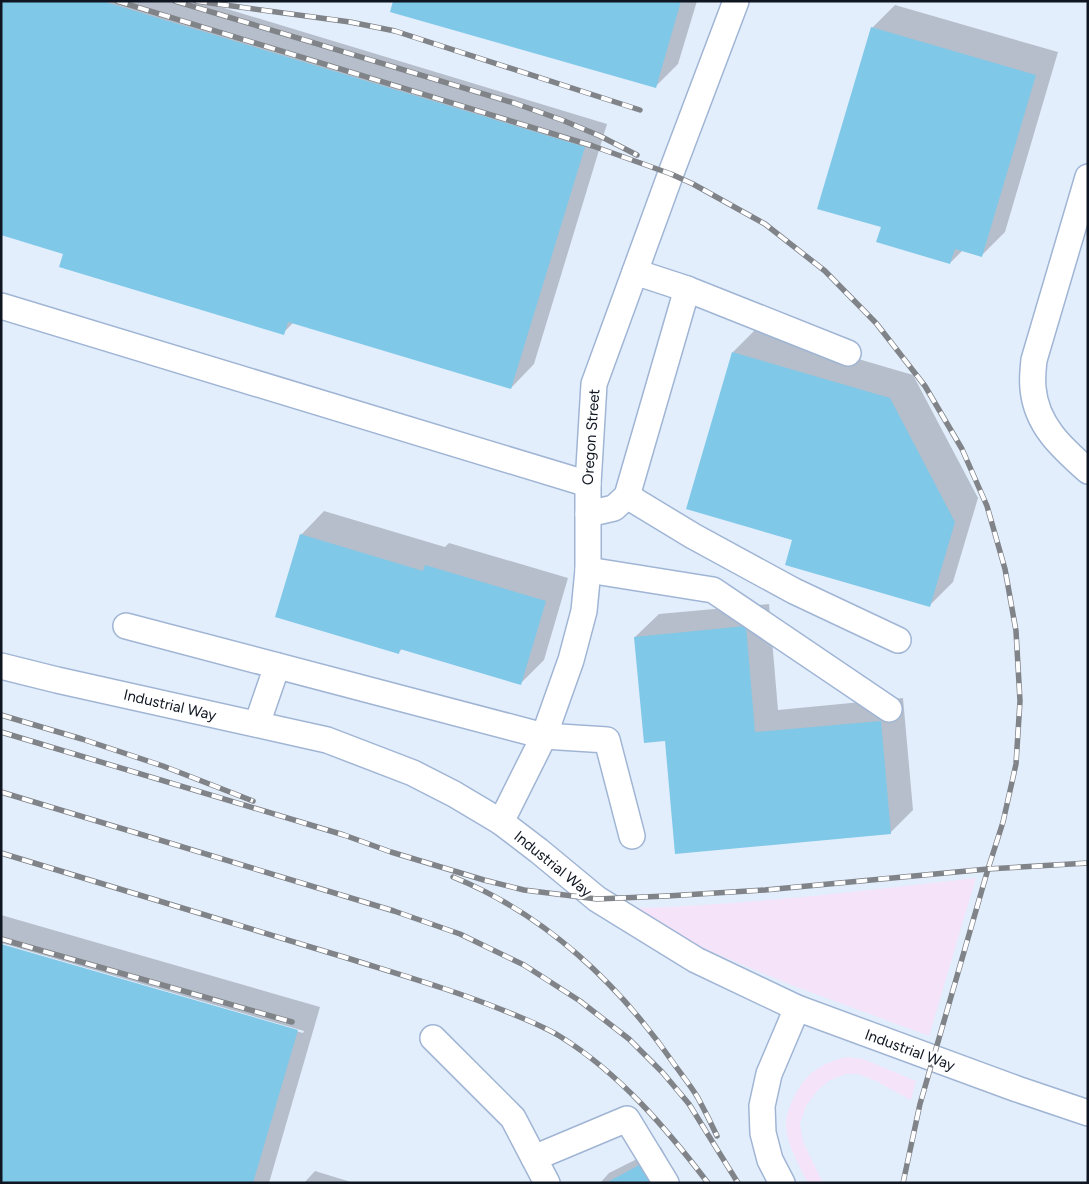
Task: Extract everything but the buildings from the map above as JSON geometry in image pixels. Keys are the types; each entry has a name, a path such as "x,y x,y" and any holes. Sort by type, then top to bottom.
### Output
{"street":[{"name":"Oregon Street","path":"501,822 544,736 571,660 584,611 588,570 588,484 594,384 736,1"},
{"path":"1088,177 1034,360 1033,387 1038,410 1045,424 1060,446 1088,471"},
{"path":"635,272 687,289 848,353"},
{"path":"588,514 614,508 627,496 687,289"},
{"path":"1,306 588,484"},
{"path":"627,496 693,536 794,591 898,640"},
{"path":"588,570 713,590 889,709"},
{"path":"126,626 544,736 607,740 632,836"},
{"name":"Industrial Way","path":"1,666 327,740 412,773 454,794 501,822 596,899 696,960 797,1008 1010,1086 1088,1112"},
{"path":"257,724 277,666"},
{"path":"782,1183 770,1160 763,1133 762,1106 769,1074 797,1008"},
{"path":"433,1038 513,1118 547,1183"},
{"path":"534,1158 627,1119 666,1183"}],"shaded area":[{"path":"1,1 1088,1 1088,1183 1,1183"},
{"path":"976,878 929,1036 791,985 714,953 679,936 632,908 761,901"},
{"path":"846,1057 863,1059 916,1081 911,1100 874,1080 857,1074 846,1074 830,1080 817,1091 806,1106 800,1123 803,1142 823,1183 808,1183 788,1139 786,1125 789,1110 796,1094 811,1073 824,1065"}],"railway":[{"path":"117,1 593,146 671,174 693,184 765,224 825,271 876,323 925,386 962,449 987,506 1005,569 1016,631 1020,701 1016,764 1003,822 920,1104 903,1183"},
{"path":"175,1 514,103 600,136 637,155"},
{"path":"196,1 350,22 395,31 640,110"},
{"path":"1,715 163,766 253,801"},
{"path":"1,732 344,835 391,852 484,880 524,890 597,899 765,890 988,869 1088,863"},
{"path":"1,792 394,911 460,934 524,965 580,1001 629,1039 663,1073 689,1104 738,1183"},
{"path":"1,853 347,958 429,984 523,1018 561,1037 603,1068 659,1122 708,1183"},
{"path":"453,877 487,892 549,931 604,979 629,1006 689,1085 698,1098 717,1136"},
{"path":"1,939 292,1022"}]}
